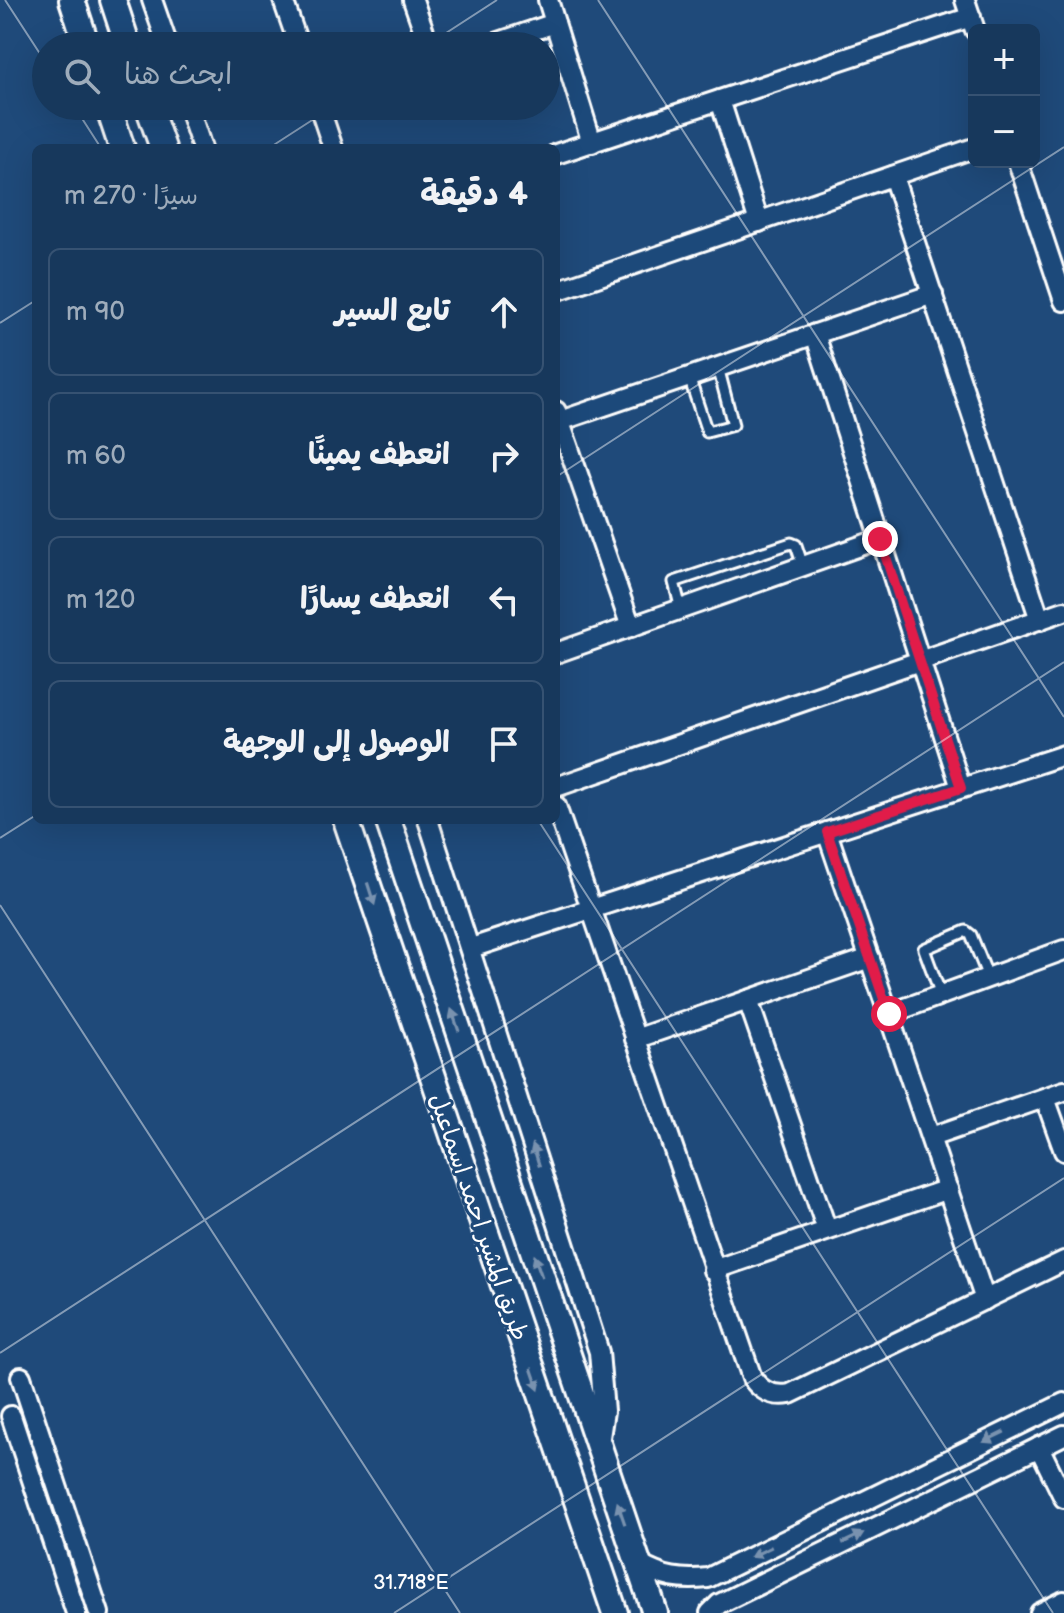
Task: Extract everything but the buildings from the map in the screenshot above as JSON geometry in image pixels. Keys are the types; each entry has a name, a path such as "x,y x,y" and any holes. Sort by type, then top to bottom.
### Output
{"street":[{"path":"72,0 82,32"},
{"path":"113,0 123,32"},
{"path":"152,0 163,32"},
{"path":"283,0 294,32"},
{"path":"413,0 424,32"},
{"path":"548,0 558,32"},
{"path":"560,153 970,16"},
{"path":"528,32 555,23"},
{"path":"560,39 592,143"},
{"path":"720,100 759,222"},
{"path":"113,120 121,144"},
{"path":"153,120 162,144"},
{"path":"193,120 201,144"},
{"path":"324,120 332,144"},
{"path":"560,290 968,150"},
{"path":"1020,168 1064,301"},
{"path":"893,176 1040,620"},
{"path":"560,415 689,377 933,294"},
{"path":"815,334 961,788"},
{"path":"560,422 631,627"},
{"path":"560,652 880,539"},
{"path":"560,786 1064,611"},
{"path":"471,948 1064,755"},
{"path":"560,818 752,1378 768,1393 779,1396 790,1394 1064,1261"},
{"name":"طريق المشير احمد اسماعيل","path":"347,824 615,1613"},
{"name":"طريق المشير احمد اسماعيل","path":"389,824 655,1613"},
{"path":"429,824 599,1352 604,1411 598,1447"},
{"path":"827,832 985,1300"},
{"path":"889,1014 1064,950"},
{"path":"635,1039 870,958"},
{"path":"748,1000 827,1230"},
{"path":"931,1137 1064,1091"},
{"path":"1045,1098 1063,1143"},
{"path":"713,1270 948,1189"},
{"path":"21,1377 99,1613"},
{"path":"639,1564 672,1578 708,1578 1064,1403"},
{"path":"11,1416 76,1613"},
{"path":"708,1578 704,1595 714,1609 1064,1435"},
{"path":"1039,1447 1064,1498"},
{"path":"1040,1613 1064,1601"}],"lane":[{"path":"689,377 707,432 733,425 718,367"},
{"path":"681,609 674,582 791,543 796,545 803,566"},
{"path":"941,995 924,949 966,931 971,935 988,978"}],"route":[{"path":"880,539 961,788 827,832 889,1014"}]}
